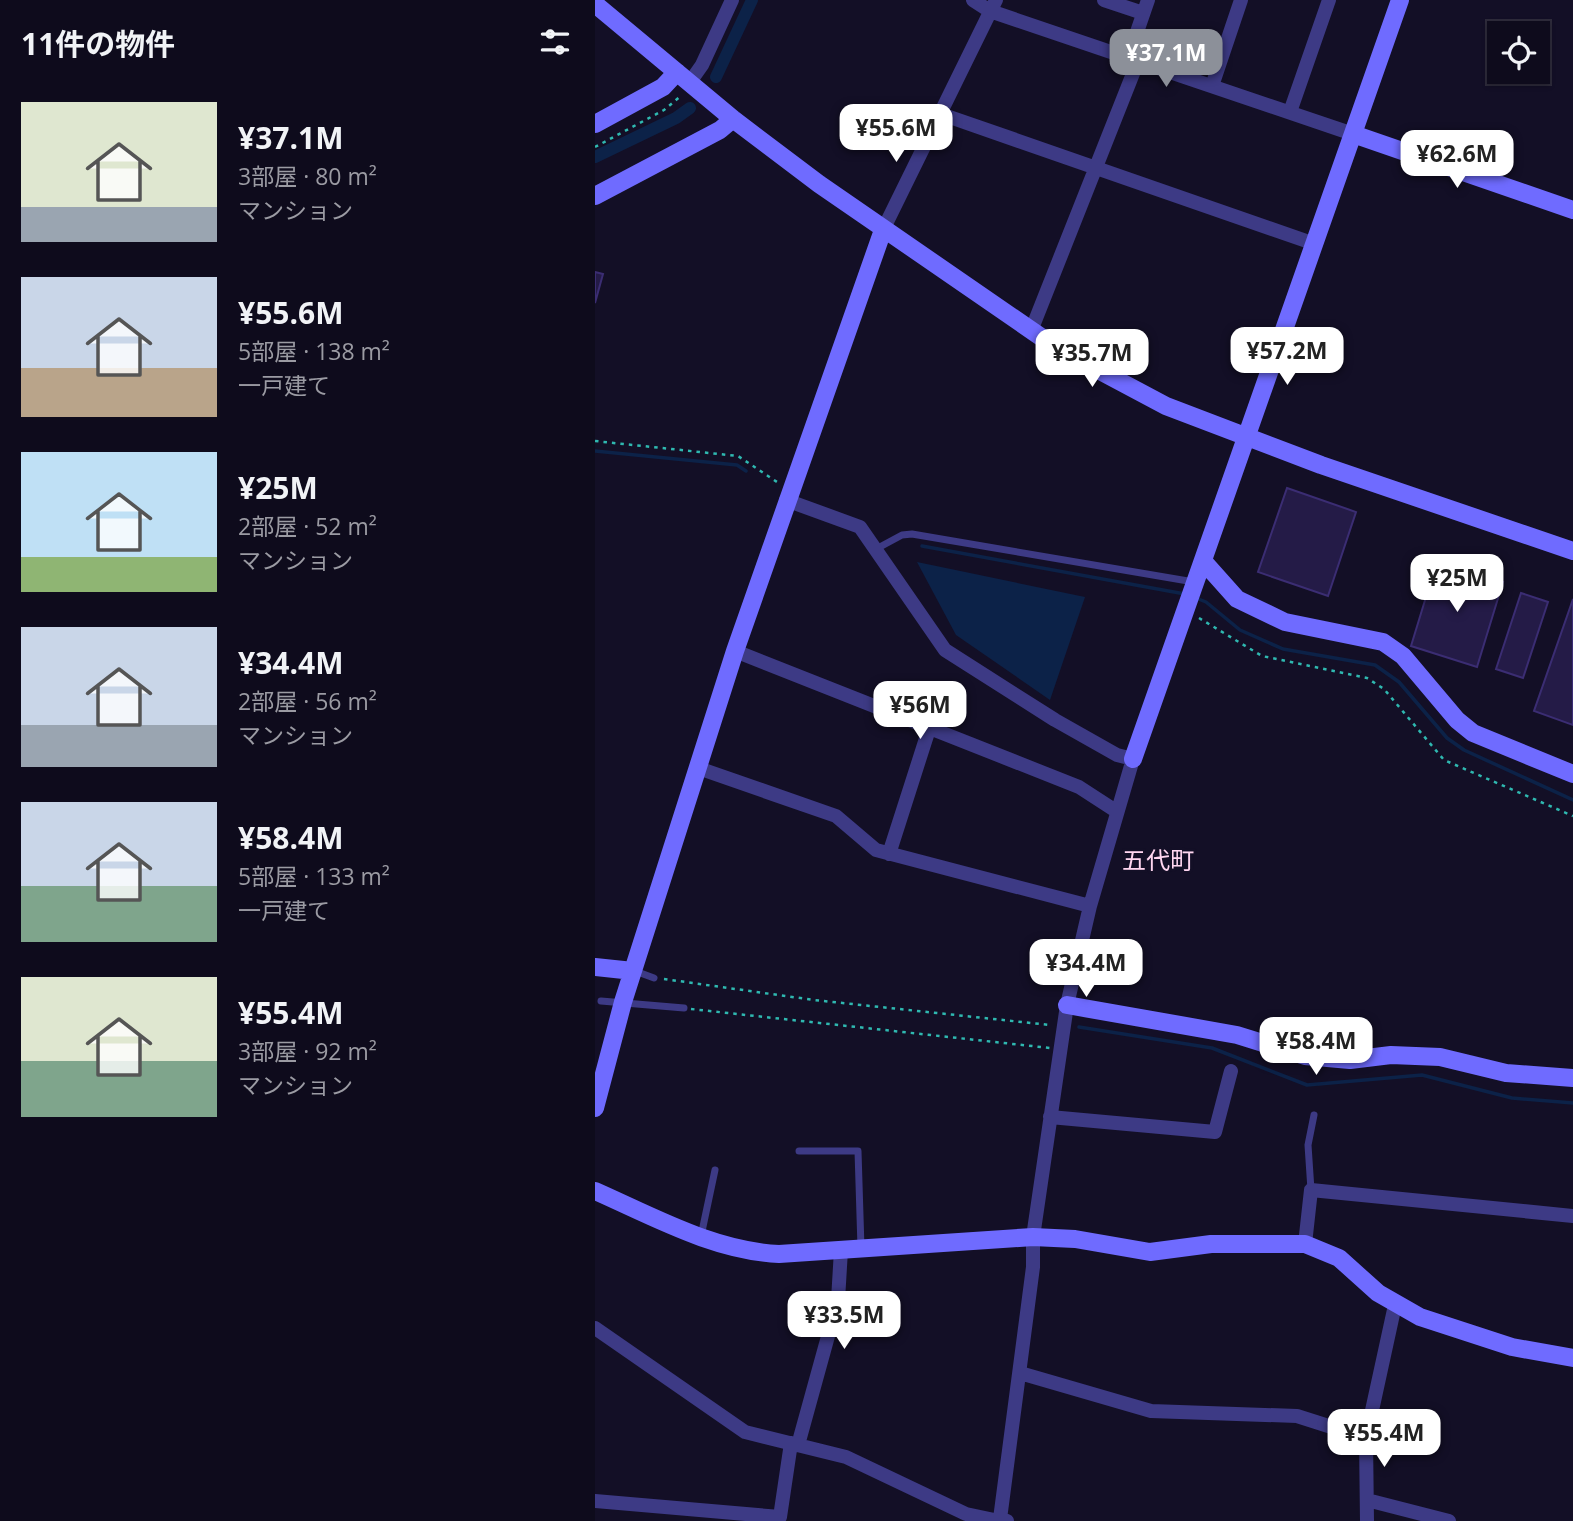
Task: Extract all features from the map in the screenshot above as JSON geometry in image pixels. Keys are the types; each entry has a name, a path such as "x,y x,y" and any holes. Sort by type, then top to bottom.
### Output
{"street":[{"path":"595,124 663,87 683,83 702,65 732,0"},
{"path":"973,0 1133,59 1573,210"},
{"path":"1031,331 1095,168 1133,59 1145,7 1104,0"},
{"path":"1212,86 1241,0"},
{"path":"1290,112 1329,0"},
{"path":"595,1328 745,1432 846,1457 966,1514 1002,1520 1033,1267 1033,1237 1050,1117 1067,1005 1090,906 1133,759 1249,437 1400,0"},
{"path":"595,4 683,83 883,230 1056,348 1166,406 1573,551"},
{"path":"595,1108 633,971 735,651 883,230 993,6"},
{"path":"941,114 1315,244"},
{"path":"595,196 720,130 733,118"},
{"path":"786,500 856,525 876,549 945,650 1055,720 1118,755 1133,759"},
{"path":"1204,562 1237,599 1285,622 1383,642 1403,656 1457,720 1473,733 1573,774"},
{"path":"735,651 1079,787 1116,811"},
{"path":"889,853 930,726"},
{"path":"698,768 836,816 876,850 1090,906"},
{"path":"595,967 633,971"},
{"path":"1067,1005 1237,1035 1305,1056 1350,1060 1391,1055 1440,1057 1506,1073 1573,1078"},
{"path":"1050,1117 1215,1132 1231,1071"},
{"path":"1305,1244 1311,1190 1573,1216"},
{"path":"595,1191 701,1236 754,1253 1033,1237 1075,1238 1150,1252 1211,1244 1305,1244 1339,1258 1395,1305 1444,1326 1501,1344 1573,1358"},
{"path":"595,1502 780,1517 795,1444 838,1300 841,1250"},
{"path":"1367,1521 1366,1438 1395,1305"},
{"path":"1020,1373 1151,1411 1297,1416 1366,1438"},
{"path":"1367,1500 1449,1521"}],"lane":[{"path":"876,549 902,535 912,534 1197,582"},
{"path":"633,971 654,978"},
{"path":"601,1001 684,1008"},
{"path":"1311,1190 1308,1145 1314,1115"},
{"path":"799,1151 858,1151 861,1248"},
{"path":"701,1236 715,1170"}],"path":[{"path":"595,147 664,110 683,83"},
{"path":"595,441 738,456 777,482"},
{"path":"1187,611 1262,656 1367,678 1384,689 1444,760 1573,816"},
{"path":"654,978 814,1000 1064,1026"},
{"path":"684,1008 1060,1049"}],"water":[{"path":"917,562 1085,597 1050,700 956,635"}],"building":[{"path":"595,272 603,274 595,303"},
{"path":"1287,488 1356,512 1328,596 1258,572"},
{"path":"1437,561 1503,582 1477,667 1411,646"},
{"path":"1521,593 1548,602 1523,678 1496,669"},
{"path":"1573,599 1573,725 1534,711"}],"waterway":[{"path":"716,77 752,0"},
{"path":"595,157 676,118 690,108"},
{"path":"595,451 737,465 746,471"},
{"path":"922,546 1185,594"},
{"path":"1196,598 1206,602 1240,630 1283,649 1375,665 1399,682 1447,738 1464,750 1573,800"},
{"path":"1079,1027 1212,1048 1307,1085 1422,1075 1512,1098 1573,1103"}],"district":[{"name":"五代町","path":"1158,861"}]}
